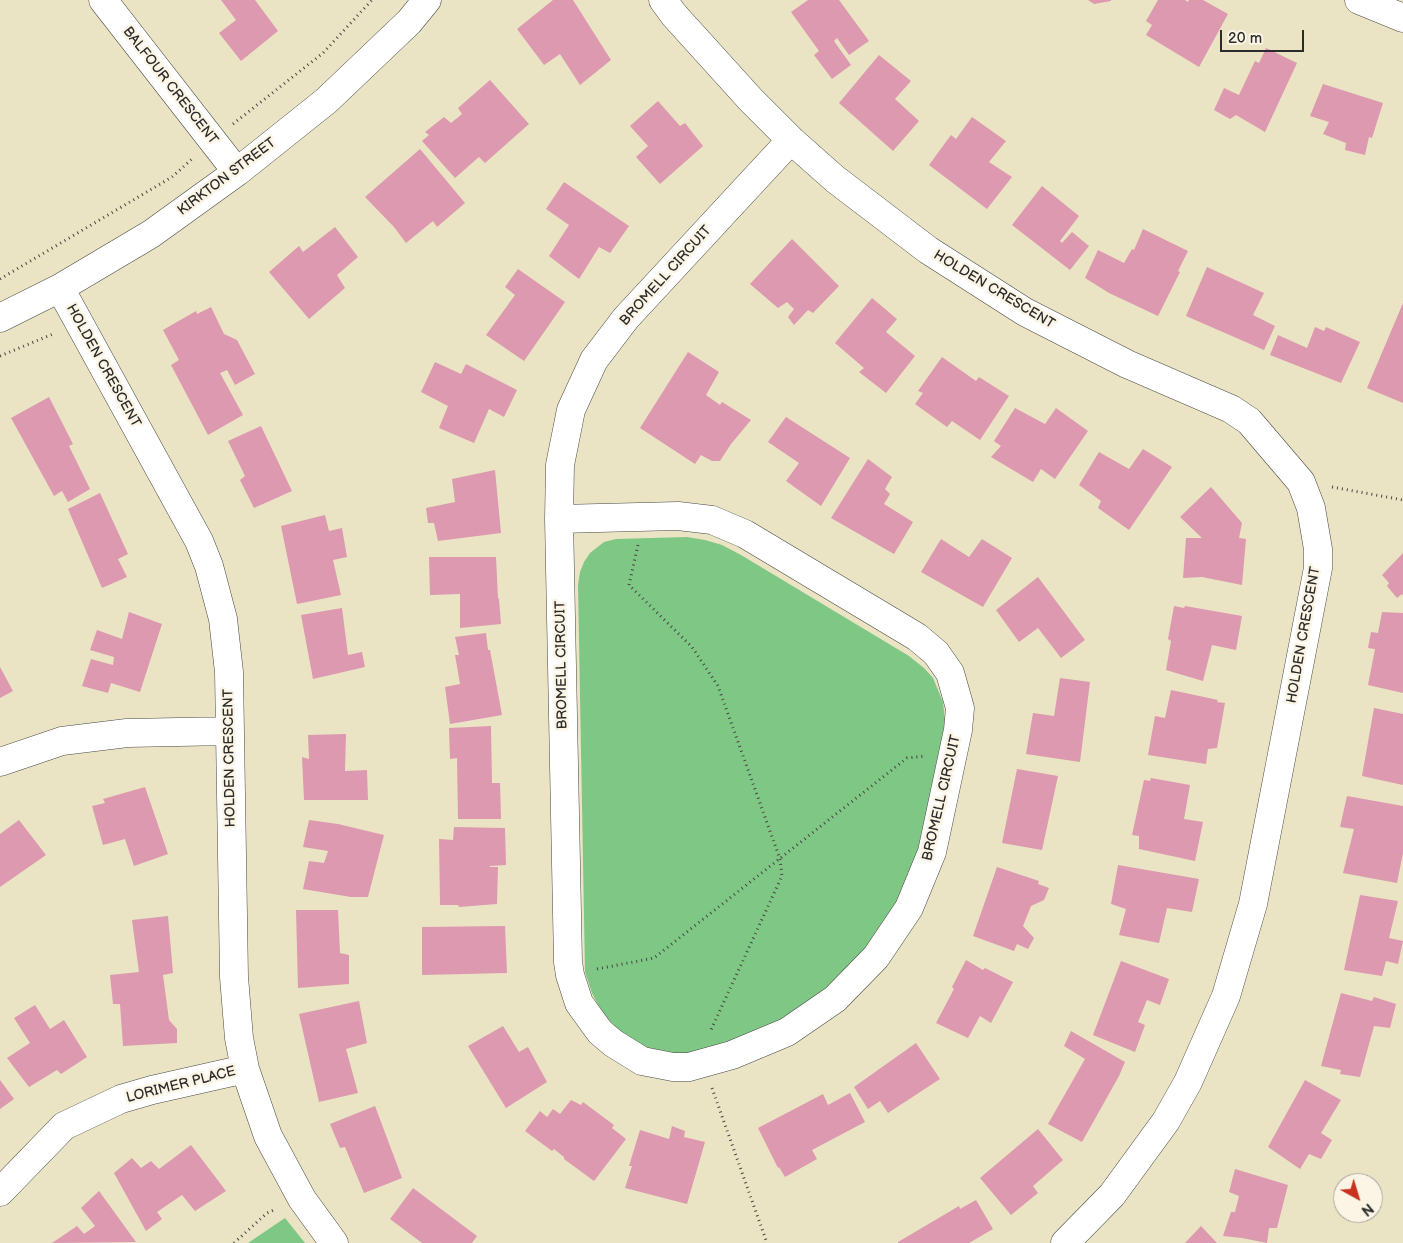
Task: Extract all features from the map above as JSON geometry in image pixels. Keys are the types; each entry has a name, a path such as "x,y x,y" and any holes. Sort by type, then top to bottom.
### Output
{"street":[{"name":"BALFOUR CRESCENT","path":"103,0 236,172"},
{"name":"KIRKTON STREET","path":"0,318 60,288 151,234 236,172 326,101 409,22 427,0"},
{"name":"HOLDEN CRESCENT","path":"663,0 674,15 751,100 836,179 928,250 1025,312 1127,364 1231,409 1249,421 1301,482 1311,508 1318,549 1318,568 1253,904 1226,996 1188,1082 1166,1122 1112,1195 1065,1243"},
{"path":"1359,0 1403,18"},
{"name":"BROMELL CIRCUIT","path":"559,518 678,516 712,520 745,534 917,637 936,653 950,673 960,708 958,730 932,852 909,908 876,957 835,999 787,1032 706,1068 674,1067 642,1061 612,1044 600,1032 579,1003 570,975 568,962 559,518 560,465 571,410 594,360 626,318 792,140"},
{"name":"HOLDEN CRESCENT","path":"60,288 198,541 209,566 223,619 228,672 234,978 239,1038 245,1069 268,1136 300,1195 334,1243"},
{"path":"0,762 62,741 127,733 229,731"},
{"name":"LORIMER PLACE","path":"0,1192 64,1126 121,1099 245,1069"}],"path":[{"path":"235,122 323,53 372,0"},
{"path":"0,279 172,176"},
{"path":"0,356 55,334"},
{"path":"1301,482 1403,500"},
{"path":"644,517 629,585 692,647 718,686 780,859 782,876 704,1044 706,1068 767,1243"},
{"path":"570,975 654,958 907,758 953,751"},
{"path":"234,1243 268,1213 300,1195"}],"green space":[{"path":"687,537 722,545 741,555 909,656 933,678 943,702 945,720 943,740 914,872 872,947 833,988 747,1040 684,1055 661,1052 643,1046 618,1030 601,1011 585,972 578,585 584,562 590,553 604,542 616,539"},
{"path":"285,1218 305,1243 248,1243"}],"building":[{"path":"221,0 255,0 278,31 241,61 219,33 236,20"},
{"path":"553,0 573,0 611,60 580,85 560,54 544,65 517,29"},
{"path":"808,0 839,0 869,41 849,55 837,38 834,41 851,65 832,79 814,55 819,51 791,12"},
{"path":"1088,0 1111,0 1111,1 1094,4"},
{"path":"1158,0 1185,0 1188,2 1189,0 1203,0 1228,14 1199,67 1146,35 1152,25 1146,21"},
{"path":"1266,48 1297,63 1265,132 1236,115 1230,119 1214,110 1224,88 1239,95 1255,61 1259,63"},
{"path":"879,55 911,81 895,99 919,121 893,151 839,103"},
{"path":"490,80 529,124 485,163 479,157 455,178 422,141 429,135 425,132 444,117 451,123 462,114 458,108"},
{"path":"1323,84 1383,103 1372,138 1369,137 1365,155 1345,150 1346,143 1323,134 1329,122 1310,116"},
{"path":"658,101 680,126 685,123 703,146 660,184 636,157 648,146 630,126"},
{"path":"972,117 1006,141 989,162 1012,177 987,209 929,165 951,135 956,139"},
{"path":"420,149 465,203 437,227 433,221 406,243 394,227 365,197"},
{"path":"564,182 629,226 610,253 599,247 579,279 549,256 569,225 546,209"},
{"path":"1042,186 1079,216 1060,241 1062,243 1072,232 1089,246 1070,270 1012,225"},
{"path":"335,227 358,257 337,275 345,288 309,319 269,272 299,246 303,252"},
{"path":"1143,229 1188,251 1178,271 1180,272 1158,316 1109,293 1085,278 1098,250 1124,263 1132,249 1134,250"},
{"path":"792,239 839,286 813,313 808,310 794,325 788,317 794,309 787,302 778,308 750,284"},
{"path":"1207,267 1264,293 1253,315 1275,326 1264,350 1186,316"},
{"path":"518,269 565,302 524,361 486,335 515,295 505,287"},
{"path":"872,298 897,319 886,332 915,356 886,393 859,372 864,368 835,343"},
{"path":"1403,303 1403,403 1367,388"},
{"path":"211,307 224,334 237,340 255,374 235,385 227,370 220,373 243,415 208,435 171,365 179,360 163,330 196,311 197,314"},
{"path":"1315,327 1324,331 1326,327 1360,342 1341,383 1270,355 1278,335 1307,348"},
{"path":"688,352 719,372 706,395 720,405 722,402 751,420 720,461 712,461 701,455 695,464 640,428"},
{"path":"942,357 976,381 979,377 1009,396 980,440 952,421 947,427 915,404 923,393 918,391"},
{"path":"435,362 461,374 466,364 517,390 504,417 489,409 474,443 439,428 448,406 421,392"},
{"path":"49,397 73,444 69,446 90,489 68,502 62,491 54,496 11,418"},
{"path":"1015,408 1045,424 1056,408 1088,431 1055,479 1041,469 1033,482 991,457 1001,446 994,441"},
{"path":"786,417 850,458 821,506 786,481 799,463 768,442"},
{"path":"261,426 292,491 254,508 240,480 245,476 228,441"},
{"path":"1143,449 1172,467 1129,530 1098,508 1101,501 1079,485 1099,452 1129,469"},
{"path":"868,459 892,477 885,489 890,494 884,504 913,522 894,554 831,518"},
{"path":"495,470 501,533 438,541 434,523 428,523 426,508 455,502 452,479"},
{"path":"1211,487 1242,523 1239,538 1246,539 1242,585 1202,577 1183,578 1186,538 1202,538 1180,517"},
{"path":"100,493 128,554 118,559 127,577 102,588 68,509"},
{"path":"325,515 329,531 342,528 347,557 333,560 341,595 297,604 281,526"},
{"path":"941,539 969,557 982,539 1012,558 983,607 921,572"},
{"path":"1403,553 1403,595 1397,598 1387,586 1389,583 1382,575"},
{"path":"429,557 496,557 501,624 460,628 460,594 430,595"},
{"path":"1038,577 1085,640 1061,658 1038,628 1019,642 996,610"},
{"path":"1174,606 1184,608 1185,606 1242,616 1236,650 1212,645 1203,681 1166,670 1171,641 1168,639"},
{"path":"342,608 348,655 362,652 365,667 313,679 301,615"},
{"path":"129,612 162,624 140,692 111,683 108,693 82,686 91,659 113,665 114,657 90,650 97,630 122,639"},
{"path":"1382,612 1403,613 1403,693 1368,685 1375,649 1368,648 1371,632 1378,633"},
{"path":"486,633 502,715 450,724 445,687 460,684 455,655 459,655 455,637"},
{"path":"0,667 13,691 0,698"},
{"path":"1060,678 1090,682 1080,762 1026,754 1033,713 1054,716"},
{"path":"1171,690 1225,703 1217,748 1208,749 1206,764 1148,755 1155,716 1165,718"},
{"path":"1374,708 1403,714 1403,785 1362,776"},
{"path":"491,726 492,783 500,783 501,819 458,819 457,758 450,759 449,728"},
{"path":"346,734 345,771 367,770 368,800 304,800 302,757 309,759 308,735"},
{"path":"1017,769 1058,776 1042,850 1002,843"},
{"path":"1151,778 1190,785 1184,819 1203,822 1195,861 1139,849 1139,836 1132,835 1144,780 1150,781"},
{"path":"145,787 168,854 134,866 125,839 103,845 92,806 105,803 103,799"},
{"path":"1347,796 1403,806 1403,853 1397,883 1343,873 1354,829 1340,827"},
{"path":"19,820 46,855 0,887 0,834"},
{"path":"309,820 338,824 384,835 368,897 351,897 303,889 309,861 324,863 328,851 303,847"},
{"path":"454,827 505,828 506,865 490,866 498,867 497,904 459,907 458,905 440,905 439,839 453,840"},
{"path":"1118,865 1199,879 1192,912 1167,908 1159,943 1119,935 1126,909 1111,904"},
{"path":"997,867 1039,881 1038,884 1049,888 1044,900 1031,906 1023,926 1034,938 1028,949 1017,944 1014,951 973,936"},
{"path":"1360,895 1398,901 1389,938 1403,941 1398,964 1386,961 1382,976 1344,970"},
{"path":"296,910 338,910 340,953 349,955 349,984 298,988"},
{"path":"168,916 173,973 163,975 169,1020 177,1029 177,1043 123,1046 120,1004 113,1004 110,975 139,972 132,920"},
{"path":"505,926 507,973 422,975 422,927"},
{"path":"966,960 983,970 985,968 1013,982 991,1023 980,1016 968,1038 936,1023 954,989 952,987"},
{"path":"1121,961 1169,979 1160,1005 1147,1000 1138,1022 1145,1025 1135,1052 1093,1035"},
{"path":"1341,993 1372,1001 1374,997 1396,1004 1390,1028 1374,1026 1360,1077 1340,1074 1341,1070 1321,1066"},
{"path":"359,1001 367,1043 346,1049 358,1093 319,1102 299,1014"},
{"path":"35,1005 50,1029 64,1020 87,1057 61,1074 57,1070 29,1087 7,1058 30,1043 14,1018"},
{"path":"503,1026 519,1052 528,1047 547,1082 506,1108 468,1046"},
{"path":"1071,1031 1125,1062 1082,1142 1048,1124 1085,1059 1064,1046"},
{"path":"916,1043 940,1079 888,1113 880,1101 868,1109 854,1087"},
{"path":"0,1080 14,1099 0,1109"},
{"path":"1305,1080 1341,1100 1321,1133 1332,1140 1321,1159 1309,1154 1300,1169 1268,1147"},
{"path":"850,1093 865,1122 812,1150 817,1159 785,1177 778,1168 758,1128 823,1094 828,1105"},
{"path":"571,1100 581,1105 583,1102 614,1125 612,1128 626,1139 594,1181 564,1159 554,1149 552,1151 525,1131 540,1111 547,1117 553,1109 560,1114"},
{"path":"375,1106 402,1178 364,1193 345,1147 340,1148 330,1124"},
{"path":"672,1126 685,1131 684,1137 705,1142 687,1204 625,1188 632,1166 629,1166 640,1130 669,1139"},
{"path":"1038,1129 1063,1160 1033,1186 1038,1193 1011,1215 980,1178"},
{"path":"191,1145 226,1191 195,1211 182,1195 157,1212 162,1219 146,1231 114,1173 132,1158 141,1168 151,1161 159,1169"},
{"path":"1235,1169 1288,1185 1277,1228 1269,1228 1267,1243 1223,1236 1231,1212 1235,1212 1239,1196 1229,1192"},
{"path":"413,1188 477,1236 472,1243 422,1243 390,1219"},
{"path":"99,1191 136,1242 52,1243 77,1226 84,1234 95,1226 81,1208"},
{"path":"976,1200 993,1229 969,1243 898,1243 959,1206 960,1209"},
{"path":"1201,1226 1217,1243 1185,1243"}]}
